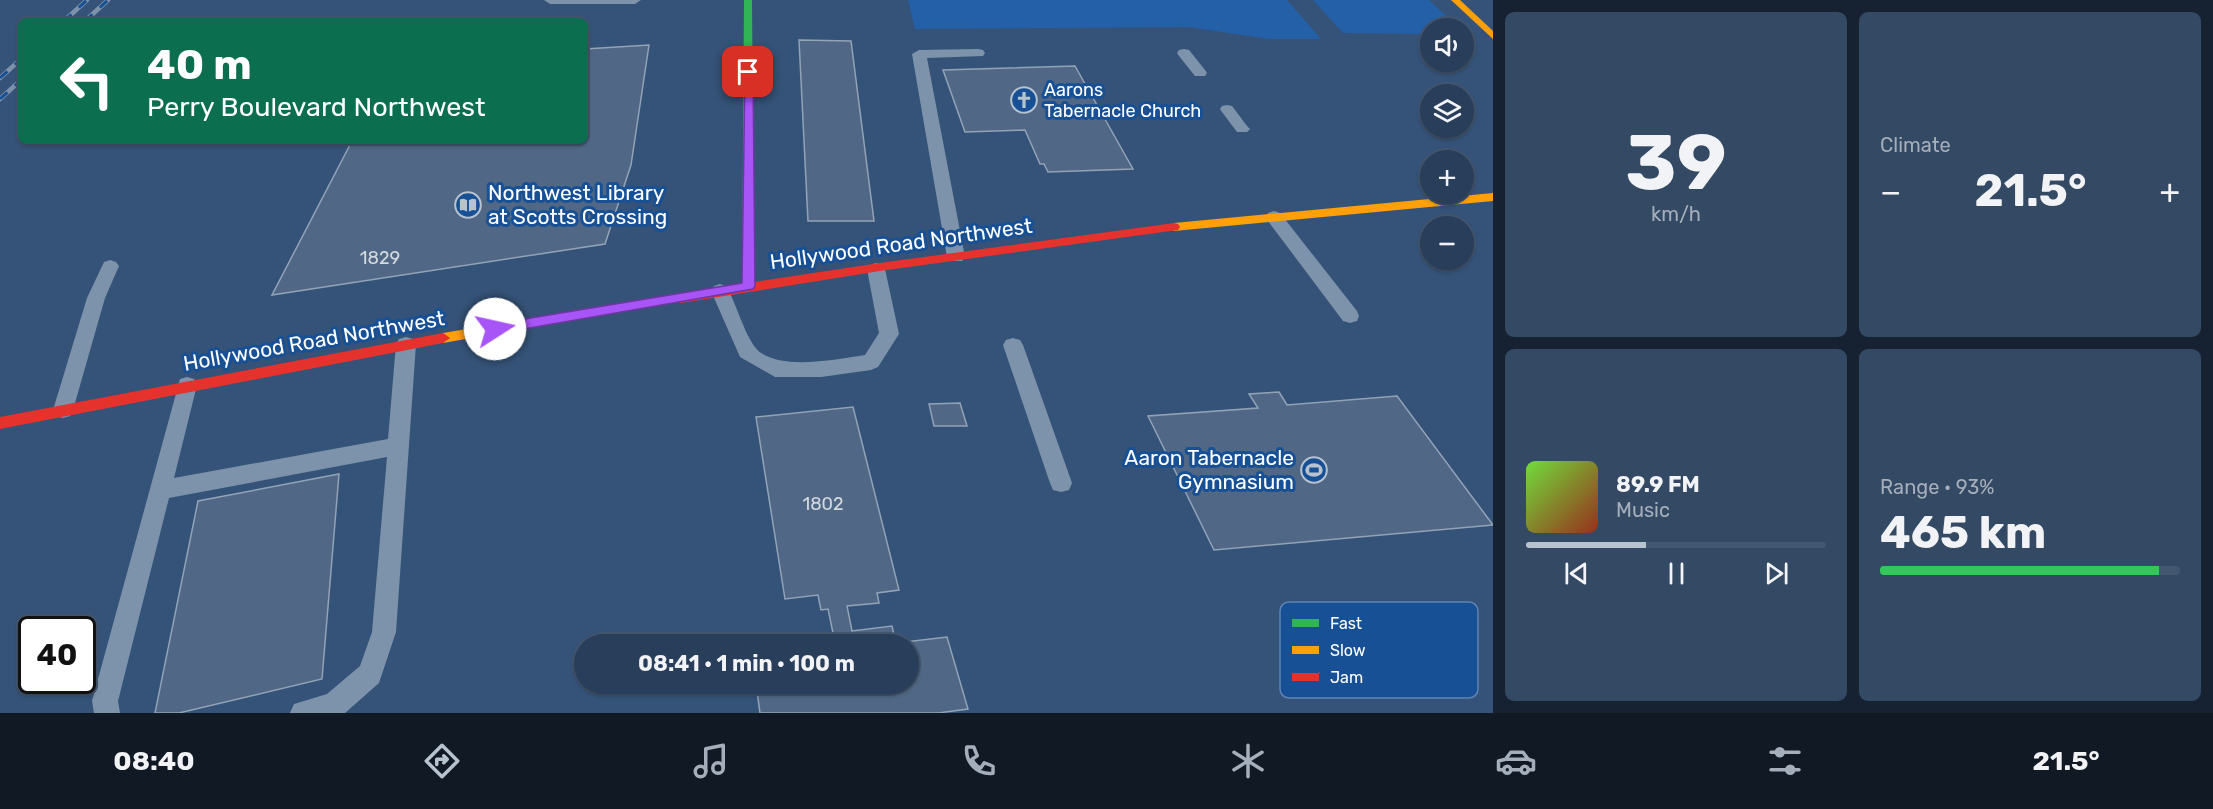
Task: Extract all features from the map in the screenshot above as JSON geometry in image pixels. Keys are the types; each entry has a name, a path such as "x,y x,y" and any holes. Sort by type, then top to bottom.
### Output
{"street":[{"path":"748,0 748,286"},
{"path":"1455,0 1493,36"},
{"name":"Hollywood Road Northwest","path":"0,423 406,344 748,286 1178,226 1493,197"}],"lane":[{"path":"550,0 635,0"},
{"path":"1184,52 1200,73"},
{"path":"956,257 919,54 978,53"},
{"path":"1227,109 1242,129"},
{"path":"1274,217 1350,316"},
{"path":"63,410 96,298 110,266"},
{"path":"720,291 747,352 775,369 821,369 871,362 889,334 876,269"},
{"path":"303,713 334,705 370,674 384,632 406,344"},
{"path":"1013,345 1061,483"},
{"path":"107,713 105,701 187,385"},
{"path":"160,490 399,446"}],"shaded area":[{"path":"908,0 1287,0 1321,39 1269,39 1188,27 915,29"},
{"path":"1313,0 1429,0 1448,18 1420,18 1420,34 1343,33"}],"building":[{"path":"799,40 851,41 874,221 808,221"},
{"name":"Northwest Library at Scotts Crossing","path":"649,45 631,165 605,244 272,295 350,144 588,144 588,49"},
{"name":"Aarons Tabernacle Church","path":"1075,66 1133,169 1048,172 1044,164 1040,164 1025,130 965,132 943,70"},
{"name":"Aaron Tabernacle Gymnasium","path":"1279,392 1287,405 1397,396 1493,525 1214,550 1148,416 1258,408 1249,394"},
{"path":"960,403 967,426 934,426 929,404"},
{"path":"853,407 899,590 877,593 879,603 847,606 852,631 892,626 894,634 827,634 833,633 828,609 821,610 818,595 785,599 756,417"},
{"path":"339,474 322,679 179,713 155,713 198,501"},
{"path":"947,637 968,709 938,713 760,713 757,694 919,694 919,640"}],"railway":[{"path":"67,18 87,0"},
{"path":"88,18 108,0"},
{"path":"0,78 18,62"},
{"path":"0,99 18,83"}],"traffic: fast":[{"path":"748,0 748,286"}],"traffic: slow":[{"path":"1455,0 1493,36"},
{"path":"1174,227 1493,197"},
{"path":"443,338 681,298"}],"traffic: jam":[{"path":"681,298 880,267 1174,227"},
{"path":"0,423 443,338"}],"place":[{"name":"Aarons Tabernacle Church","path":"1024,100"},
{"name":"Northwest Library at Scotts Crossing","path":"468,205"},
{"name":"Aaron Tabernacle Gymnasium","path":"1314,470"}],"route":[{"path":"495,329 748,286 748,72"}]}
